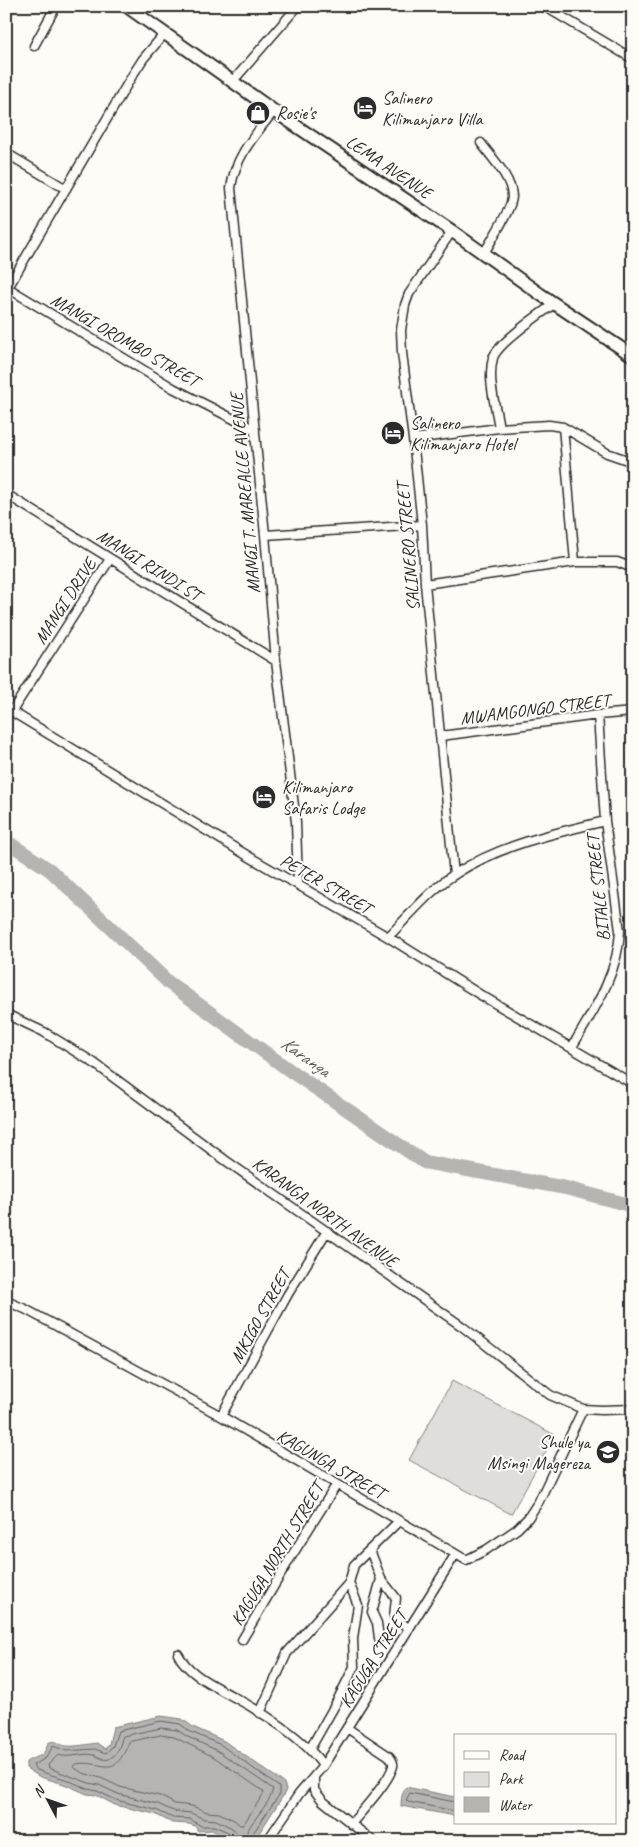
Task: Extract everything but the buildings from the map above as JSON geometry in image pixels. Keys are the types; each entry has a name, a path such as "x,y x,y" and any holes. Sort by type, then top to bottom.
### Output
{"main road":[{"name":"LEMA AVENUE","path":"126,6 274,111 452,231 554,304 633,356"}],"street":[{"path":"34,46 56,6"},
{"path":"233,81 298,6"},
{"path":"544,6 633,59"},
{"path":"7,290 132,76 143,59 165,33"},
{"name":"MANGI T. MAREALLE AVENUE","path":"274,111 239,157 231,188 266,535 276,661 296,822 298,884"},
{"path":"481,144 504,174 512,195 511,204 483,255"},
{"path":"6,152 66,189"},
{"name":"SALINERO STREET","path":"452,231 418,281 405,305 402,353 414,439 425,584 454,875"},
{"name":"MANGI OROMBO STREET","path":"7,290 173,388 255,430"},
{"path":"499,428 492,375 494,357 502,345 554,304"},
{"path":"414,439 499,428 549,425 563,427 607,453 633,462"},
{"path":"563,427 576,562"},
{"name":"MANGI RINDI ST","path":"6,494 276,661"},
{"path":"266,535 422,526"},
{"name":"MANGI DRIVE","path":"9,709 110,559"},
{"path":"425,584 576,562 616,562 633,568"},
{"name":"PETER STREET","path":"9,709 252,859 388,937 479,994 633,1084"},
{"name":"MWAMGONGO STREET","path":"441,736 633,712"},
{"name":"BITALE STREET","path":"572,1047 609,980 619,949 620,931 605,821 598,715"},
{"path":"388,937 420,904 454,875 493,854 543,836 605,821"},
{"name":"KARANGA NORTH AVENUE","path":"6,1014 44,1032 94,1063 218,1155 463,1327 550,1396 582,1409 633,1408"},
{"name":"MKIGO STREET","path":"221,1416 288,1294 327,1231"},
{"name":"KAGUNGA STREET","path":"6,1301 74,1335 221,1416 454,1555"},
{"path":"454,1555 466,1560 477,1555 517,1529 528,1518 539,1501 582,1409"},
{"name":"KAGUGA NORTH STREET","path":"242,1640 291,1556 337,1484"},
{"path":"260,1713 287,1653 349,1583 354,1565 399,1521"},
{"path":"370,1550 381,1580 396,1598 394,1616 409,1629"},
{"name":"KAGUGA STREET","path":"267,1841 299,1794 323,1766 454,1555"},
{"path":"379,1638 377,1623 372,1612 381,1580"},
{"path":"310,1749 354,1667 353,1638 358,1605 349,1583"},
{"path":"178,1654 191,1670 260,1713 310,1749 323,1766"},
{"path":"347,1728 389,1756 393,1766 387,1779 351,1824"},
{"path":"314,1777 314,1790 323,1801 373,1841"}],"green space":[{"path":"452,1381 555,1435 511,1514 409,1460"}],"water":[{"path":"161,1716 182,1719 193,1727 224,1741 284,1783 286,1790 283,1796 254,1841 233,1841 212,1830 198,1831 195,1826 189,1824 172,1823 155,1814 115,1805 96,1795 87,1794 64,1784 40,1777 26,1768 26,1762 40,1756 48,1743 56,1742 64,1746 70,1746 97,1743 105,1749 109,1744 113,1727"},
{"path":"406,1787 454,1797 454,1816 401,1806"}],"waterway":[{"name":"Karanga","path":"6,841 50,870 169,983 292,1072 424,1162 566,1188 633,1206"}],"place":[{"name":"Salinero Kilimanjaro Villa","path":"365,108"},
{"name":"Rosie's","path":"258,113"},
{"name":"Salinero Kilimanjaro Hotel","path":"393,433"},
{"name":"Kilimanjaro Safaris Lodge","path":"264,797"},
{"name":"Shule ya Msingi Magereza","path":"608,1452"}]}
